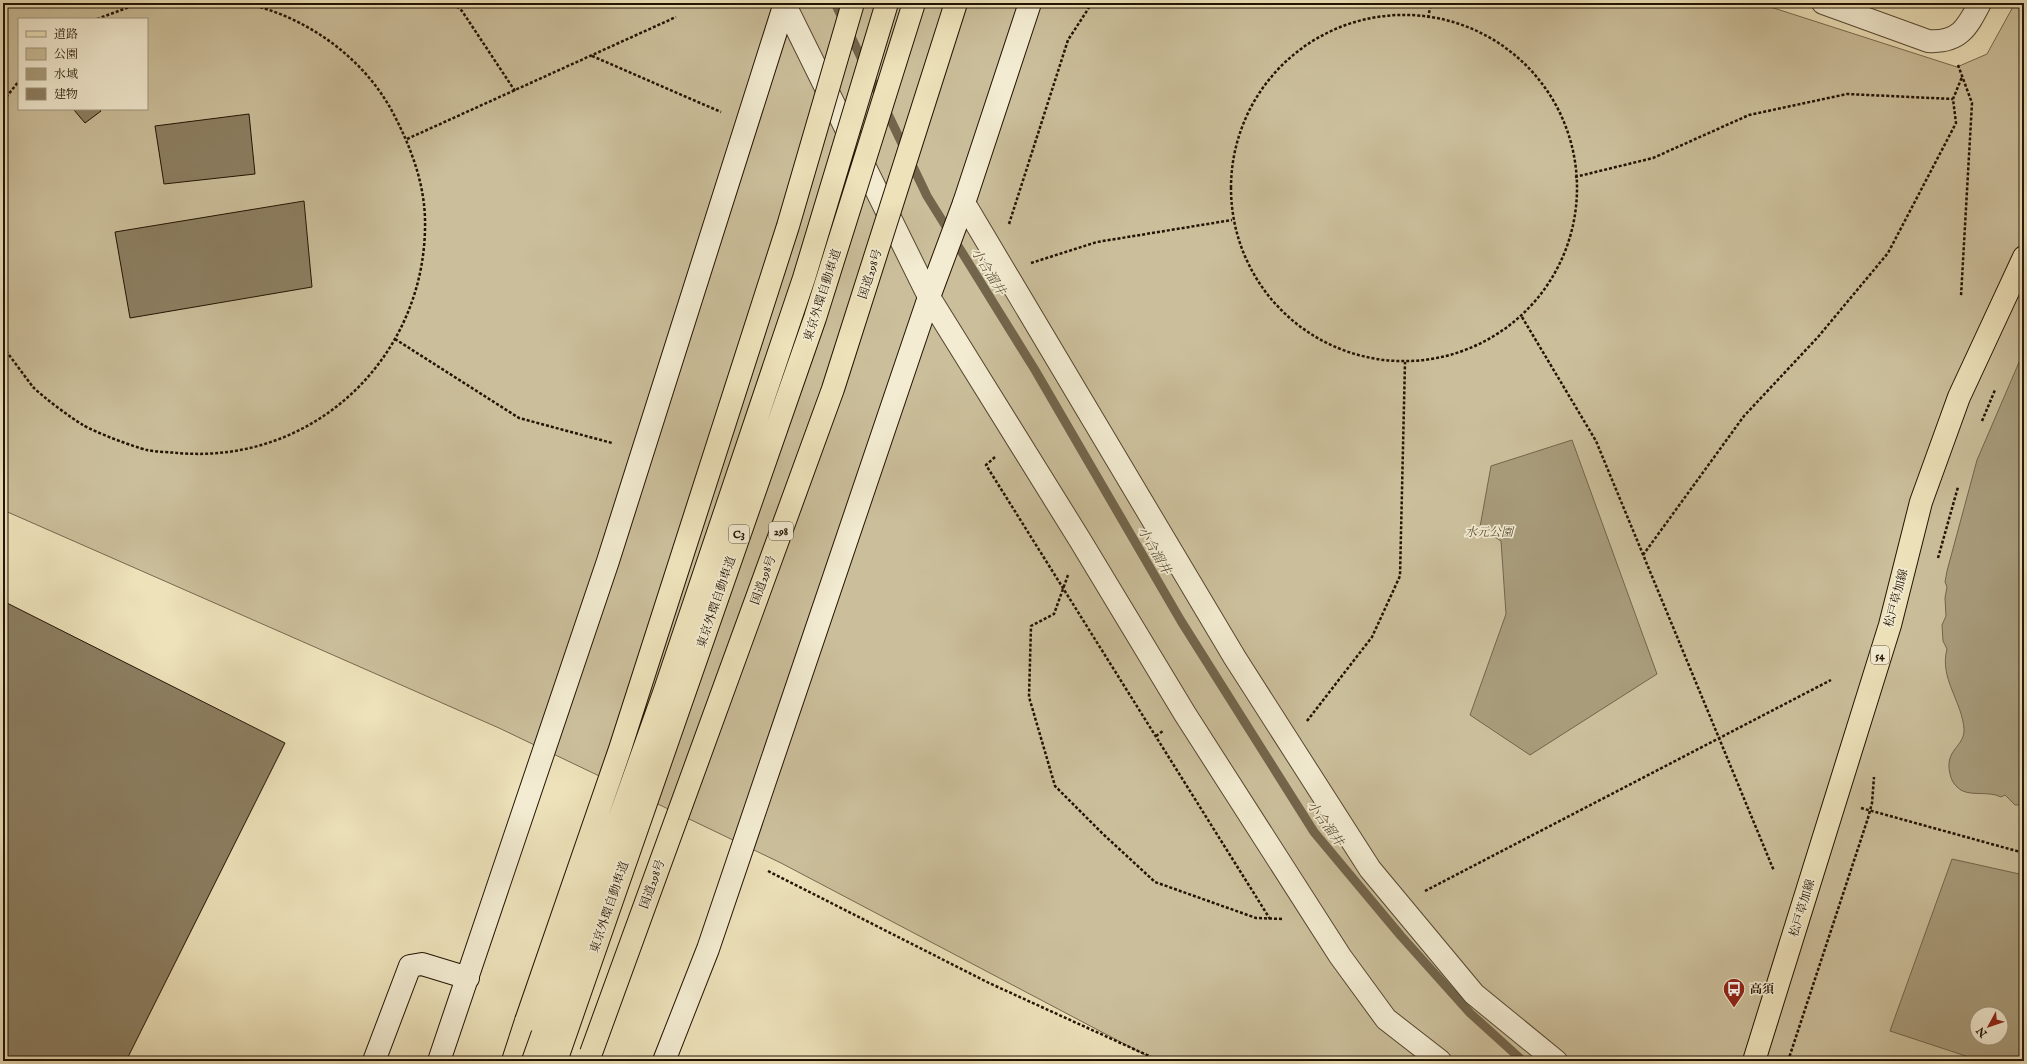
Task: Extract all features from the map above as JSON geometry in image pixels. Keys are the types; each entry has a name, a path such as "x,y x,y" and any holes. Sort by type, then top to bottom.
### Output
{"main road":[{"path":"513,1061 620,749 788,226 853,3"},
{"name":"東京外環自動車道","path":"533,1061 665,690 796,300 887,3"},
{"name":"東京外環自動車道","path":"556,1061 815,318 914,3"},
{"name":"国道298号","path":"589,1057 833,388 956,3"},
{"name":"松戸草加線","path":"1754,1061 1890,625 1921,502 1959,397 2024,257"}],"street":[{"path":"784,3 929,297 1080,540 1185,714 1316,920 1386,1019 1440,1061"},
{"path":"439,1061 608,561 784,3"},
{"path":"664,1061 710,941 929,297 962,208 1030,3"},
{"path":"1823,3 1928,41 1940,42 1956,37 1969,24 1980,3"},
{"path":"962,208 1001,265 1235,658 1370,869 1474,994 1556,1061"},
{"path":"374,1061 410,966 422,964 468,978"}],"path":[{"path":"100,18 140,3"},
{"path":"3,347 35,389 84,426 147,450 204,455 247,450 288,436 330,413 365,381 395,339 407,315 421,268 425,218 419,178 407,139 384,95 351,58 309,27 262,7 244,3"},
{"path":"453,3 462,11 515,91"},
{"path":"1001,265 1068,40 1092,3"},
{"path":"1428,18 1431,3"},
{"path":"1398,14 1458,22 1511,51 1551,96 1574,151 1575,177 1576,212 1559,269 1522,317 1487,342 1447,357 1404,362 1345,352 1293,323 1253,277 1232,220 1231,160 1250,104 1288,56 1339,25 1398,14"},
{"path":"407,139 676,17"},
{"path":"1948,40 1972,103 1961,296"},
{"path":"591,56 722,112"},
{"path":"1643,555 1744,416 1818,337 1888,253 1956,123 1953,99 1962,77"},
{"path":"3,101 18,82"},
{"path":"1575,177 1653,158 1749,115 1847,94 1953,99"},
{"path":"1001,265 1097,242 1232,220"},
{"path":"1522,317 1596,441 1774,871"},
{"path":"395,339 518,418 612,443"},
{"path":"1290,743 1372,637 1400,576 1404,362"},
{"path":"1981,423 1998,383"},
{"path":"1016,437 986,465 1270,918"},
{"path":"1937,560 1960,481"},
{"path":"1080,540 1054,614 1031,626 1028,697 1055,786 1103,834 1155,882 1256,918 1316,920"},
{"path":"1400,904 1831,680"},
{"path":"1788,1061 1870,810 1874,776"},
{"path":"1836,800 2024,853"},
{"path":"768,871 989,983 1160,1061"}],"green space":[{"name":"水元公園","path":"3,3 1758,3 1957,67 1987,54 2015,3 2024,3 2024,1061 1160,1061 1153,1059 781,863 499,728 3,510"}],"water":[{"path":"2023,353 2024,805 2015,805 2005,795 2001,797 1961,790 1952,779 1949,766 1950,759 1961,740 1964,729 1959,709 1948,680 1945,660 1947,649 1943,641 1942,625 1946,616 1945,598 1947,587 1945,582 1947,571 1977,460"},
{"path":"1572,440 1657,674 1530,755 1470,715 1506,614 1501,541 1480,527 1491,466"},
{"path":"1952,859 2024,875 2024,1061 1981,1061 1890,1031"}],"building":[{"path":"74,110 101,111 85,123"},
{"path":"249,114 255,174 164,184 155,126"},
{"path":"304,201 312,287 130,318 115,232"},
{"path":"3,601 285,743 126,1061 3,1061"}],"waterway":[{"name":"小合溜井","path":"835,3 927,196 1035,370 1181,621 1314,832 1401,936 1470,1013 1523,1061"}],"place":[{"name":"高須","path":"1734,1008"}]}
